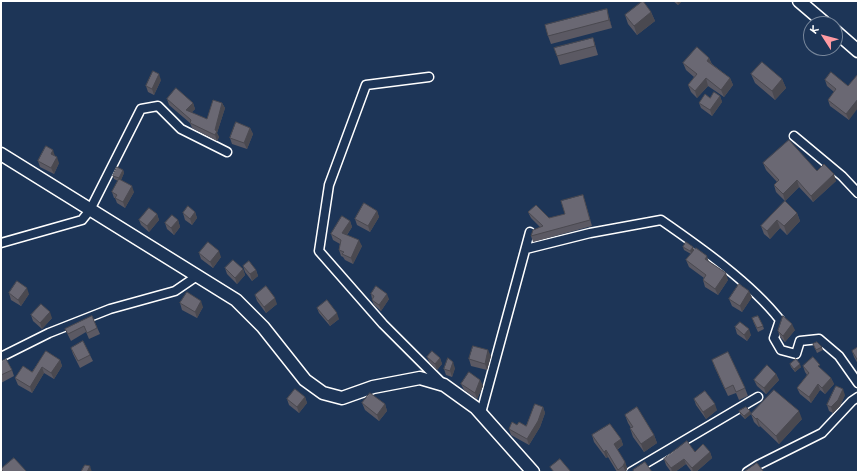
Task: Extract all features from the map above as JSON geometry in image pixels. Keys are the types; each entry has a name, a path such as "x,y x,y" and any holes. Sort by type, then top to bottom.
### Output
{"street":[{"path":"799,1 817,16"},
{"path":"843,38 858,51"},
{"path":"429,77 366,85 329,185 319,251 382,324 444,385 481,413 533,472"},
{"path":"1,243 82,220 90,210 141,109 158,106 181,129 227,152"},
{"path":"794,136 842,176 858,193"},
{"path":"1,154 236,300 263,327 304,380 322,393 342,398 373,387 420,378 444,385"},
{"path":"526,249 590,234 661,220 688,238 765,301 780,320 774,338 782,350 796,354 800,341 819,338 839,356 858,383"},
{"path":"481,413 530,232"},
{"path":"1,357 49,333 110,309 176,291 197,276"},
{"path":"631,472 758,397"},
{"path":"747,472 822,433 852,401 858,397"}],"building":[{"path":"643,1 651,12 634,26 625,15"},
{"path":"607,9 609,20 548,36 545,25"},
{"path":"593,38 595,46 557,56 554,48"},
{"path":"697,47 709,58 707,61 730,78 721,90 706,78 695,91 688,85 697,74 683,63"},
{"path":"762,62 782,79 772,91 751,74"},
{"path":"153,71 159,74 152,89 146,86"},
{"path":"831,72 848,86 858,74 858,99 846,114 828,100 836,89 825,80"},
{"path":"176,88 193,103 186,110 207,119 213,100 222,103 215,135 190,123 191,120 167,99"},
{"path":"714,92 720,96 710,110 699,103 705,94 710,98"},
{"path":"236,122 250,128 244,143 230,138"},
{"path":"789,140 817,171 824,164 834,174 811,196 797,180 783,194 774,185 779,180 763,163"},
{"path":"46,146 53,150 51,154 57,157 51,168 38,161"},
{"path":"117,167 123,170 119,178 113,176"},
{"path":"119,179 132,186 123,202 115,198 117,195 112,192"},
{"path":"583,195 590,220 531,236 533,230 543,226 528,212 536,205 549,218 565,214 561,201"},
{"path":"785,201 797,213 784,226 777,220 767,231 761,226"},
{"path":"364,203 377,211 368,226 355,219"},
{"path":"188,206 195,212 190,219 183,213"},
{"path":"149,208 157,214 147,226 139,220"},
{"path":"172,215 178,220 171,228 165,223"},
{"path":"342,216 350,221 342,233 359,240 351,258 342,254 344,252 339,250 341,240 331,234"},
{"path":"208,242 219,251 210,262 199,253"},
{"path":"686,242 693,247 690,251 683,247"},
{"path":"696,248 707,256 705,259 726,273 715,289 703,280 706,275 686,260"},
{"path":"233,260 243,269 235,278 225,268"},
{"path":"249,261 256,270 250,274 243,266"},
{"path":"17,281 27,288 18,300 9,293"},
{"path":"739,284 749,291 740,306 729,299"},
{"path":"266,286 275,298 264,307 255,295"},
{"path":"376,286 387,294 379,305 372,300 374,296 371,294"},
{"path":"187,292 201,301 195,312 180,303"},
{"path":"327,300 337,313 328,321 317,308"},
{"path":"41,304 50,312 40,323 31,315"},
{"path":"92,316 97,328 87,333 84,326 68,334 65,329"},
{"path":"758,316 763,326 757,328 752,318"},
{"path":"783,316 792,324 783,336 778,331"},
{"path":"740,322 749,329 744,335 735,327"},
{"path":"83,341 90,355 78,361 71,348"},
{"path":"817,342 822,347 816,350 813,344"},
{"path":"473,346 488,350 485,364 469,359"},
{"path":"858,347 858,361 852,351"},
{"path":"46,351 60,360 51,373 42,367 30,387 15,378 23,366 32,372"},
{"path":"432,351 440,358 435,364 427,357"},
{"path":"728,352 745,388 736,392 733,385 725,389 712,360"},
{"path":"813,357 820,365 818,366 831,378 822,388 818,384 809,397 797,388 809,373 803,366"},
{"path":"448,358 453,362 450,371 444,369"},
{"path":"6,359 12,370 1,375 1,362"},
{"path":"796,359 800,364 794,369 790,364"},
{"path":"767,365 776,374 764,388 754,380"},
{"path":"469,372 480,380 475,393 461,384"},
{"path":"836,386 843,389 838,400 831,407 827,405"},
{"path":"295,389 305,397 297,407 287,399"},
{"path":"774,390 799,411 776,436 751,414"},
{"path":"705,391 715,404 703,412 694,399"},
{"path":"370,393 385,404 377,415 362,403"},
{"path":"535,404 543,407 538,421 527,439 509,429 512,422 517,425 519,422 526,426"},
{"path":"637,407 654,435 641,444 630,428 633,427 625,415"},
{"path":"746,407 750,411 744,416 739,411"},
{"path":"610,424 621,439 614,444 625,462 618,470 606,450 604,452 592,435"},
{"path":"687,441 695,452 703,444 710,452 692,468 684,459 671,468 664,459"},
{"path":"14,458 27,472 4,472 1,469"},
{"path":"560,459 571,472 554,472 550,467"},
{"path":"645,462 652,472 634,472 633,470"},
{"path":"757,463 763,471 762,472 744,472"},
{"path":"85,465 90,466 87,472 81,472"}]}
